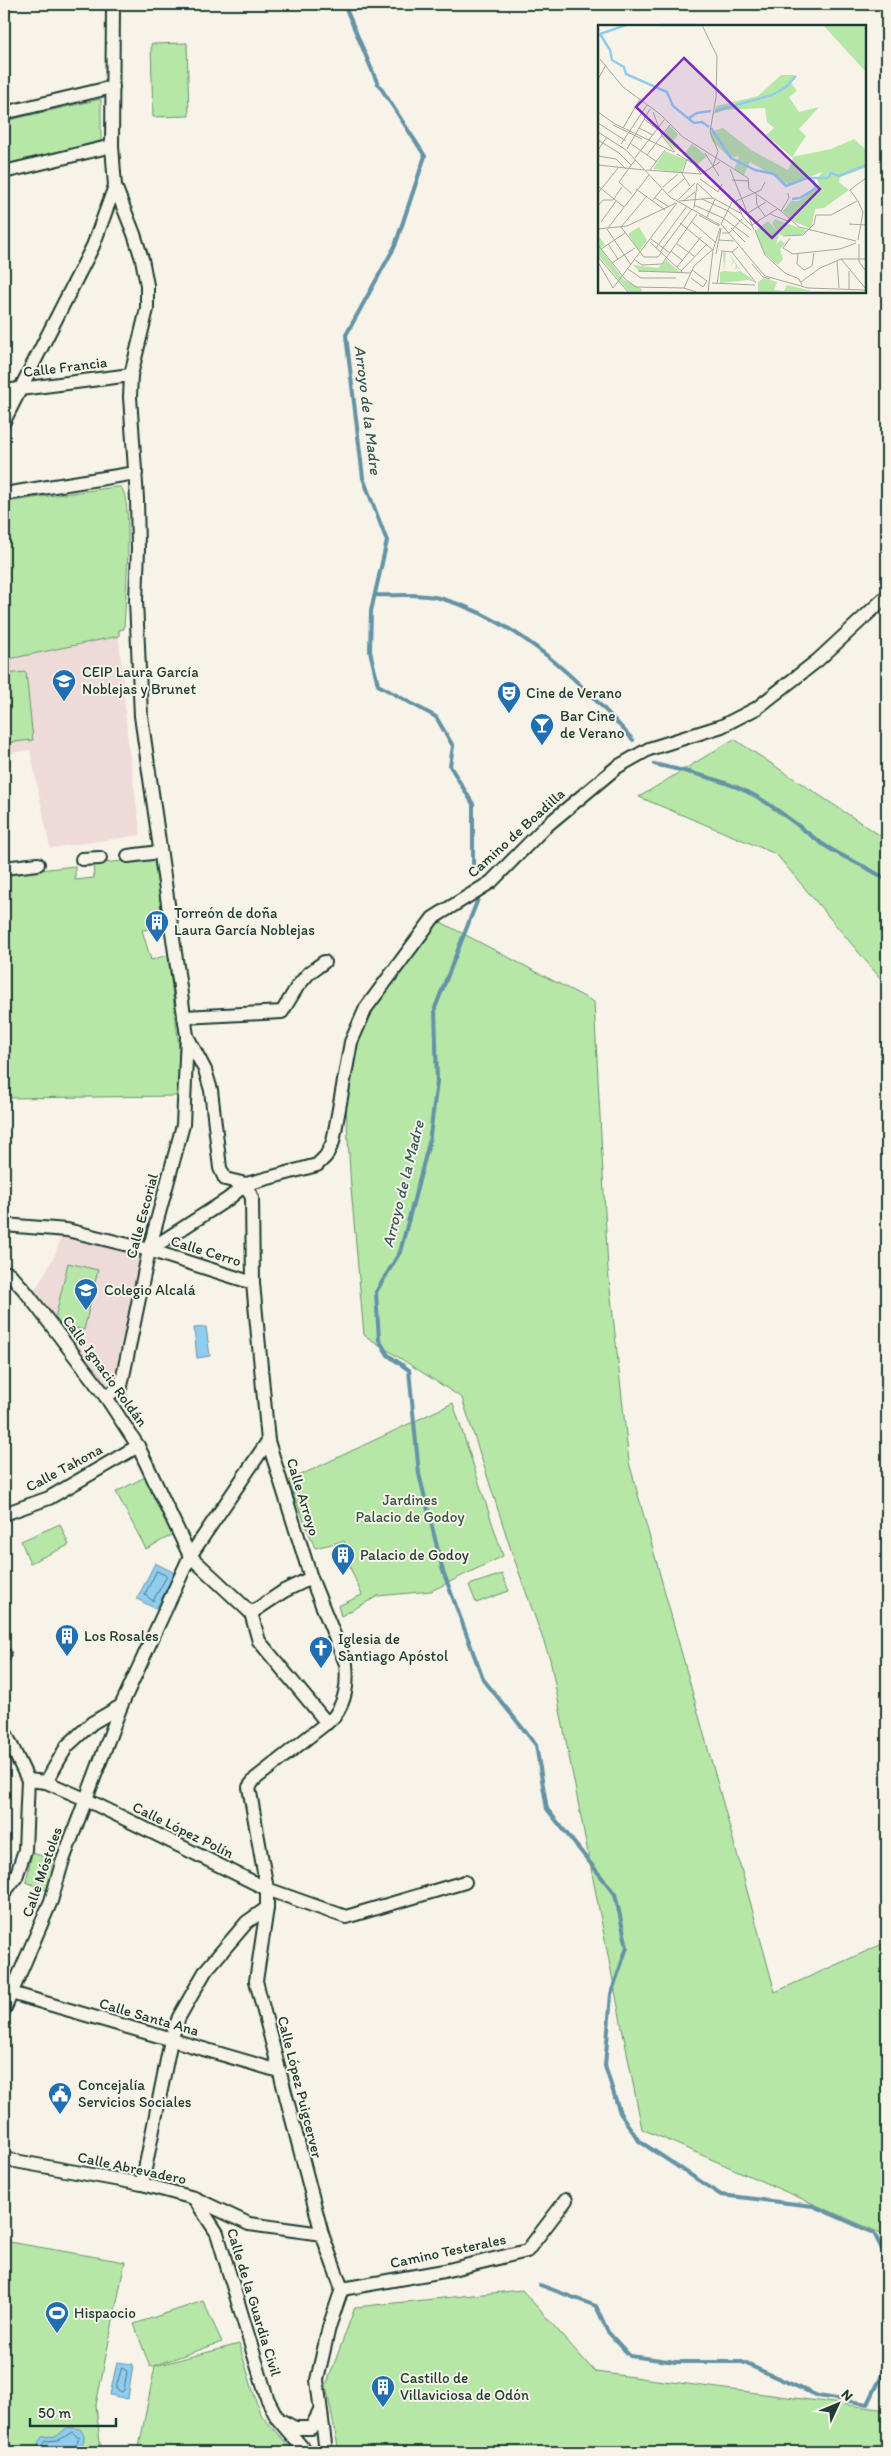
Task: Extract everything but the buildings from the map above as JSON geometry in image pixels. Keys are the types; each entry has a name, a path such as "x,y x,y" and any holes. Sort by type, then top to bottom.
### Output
{"street":[{"path":"113,4 112,146 115,186 137,242 147,285 148,308 131,376 138,549 136,620 141,716 187,1036 205,1070 211,1090 220,1168 224,1179 222,1203"},
{"path":"4,113 113,87"},
{"path":"4,172 112,146"},
{"path":"4,421 92,246 115,186"},
{"name":"Calle Francia","path":"4,391 131,376"},
{"path":"4,494 136,473"},
{"name":"Camino de Boadilla","path":"246,1184 317,1165 326,1156 333,1142 351,1042 366,1008 433,918 491,882 545,828 617,767 649,749 722,726 757,708 818,660 887,596"},
{"path":"128,856 160,852"},
{"path":"82,859 100,858"},
{"path":"4,868 38,864"},
{"path":"184,1017 282,1012 286,1010 297,987 309,973 324,962"},
{"name":"Calle Escorial","path":"106,1396 121,1386 149,1250 183,1125 187,1036"},
{"path":"224,1179 246,1184"},
{"path":"149,1250 222,1203 246,1184"},
{"name":"Calle Arroyo","path":"246,1184 252,1198 253,1282 268,1441 311,1578 346,1664 348,1679 341,1708 327,1723 255,1779 250,1788 267,1889"},
{"name":"Calle Cerro","path":"4,1225 67,1230 149,1250 253,1282"},
{"name":"Calle Ignacio Roldán","path":"4,1272 10,1274 26,1292 106,1396 138,1446 190,1556"},
{"name":"Calle Móstoles","path":"4,2010 51,1901 85,1799 121,1706 190,1556 268,1441"},
{"name":"Calle Tahona","path":"4,1514 49,1498 138,1446"},
{"path":"190,1556 251,1613 259,1640 327,1723"},
{"path":"251,1613 284,1591 311,1578"},
{"path":"46,1782 68,1746 92,1723 121,1706"},
{"path":"4,1734 28,1780 25,1850 16,1877 4,1893"},
{"name":"Calle López Polín","path":"28,1780 46,1782 85,1799 267,1889 346,1917 465,1882"},
{"name":"Calle López Puigcerver","path":"267,1889 267,1908 256,1981 322,2234 342,2289"},
{"path":"142,2184 171,2040 179,2017 206,1970 247,1922 267,1908"},
{"name":"Calle Santa Ana","path":"11,1993 279,2071"},
{"name":"Calle Abrevadero","path":"4,2159 142,2184 194,2198 249,2224 322,2234"},
{"name":"Calle de la Guardia Civil","path":"194,2198 217,2233 267,2398 277,2418 306,2452"},
{"name":"Camino Testerales","path":"342,2289 462,2267 527,2251 566,2200"},
{"path":"326,2452 317,2380 329,2327 342,2289"},
{"path":"277,2418 295,2428 311,2428 320,2411"}],"shaded area":[{"name":"CEIP Laura García Noblejas y Brunet","path":"119,636 128,744 141,835 50,848 30,750 4,754 4,660"},
{"name":"Colegio Alcalá","path":"61,1235 142,1254 118,1355 118,1382 105,1389 32,1296 56,1253"}],"green space":[{"path":"187,43 189,116 153,117 151,44"},
{"path":"101,99 101,141 4,165 4,121"},
{"path":"121,487 125,496 127,512 128,554 124,629 119,630 119,636 4,660 4,502"},
{"path":"26,672 33,740 4,743 4,674"},
{"path":"734,739 887,840 887,986 776,854 639,797"},
{"path":"154,858 164,927 142,930 151,960 168,955 179,1047 181,1096 5,1098 7,1055 4,1034 4,874 75,866 75,880 94,878 93,864"},
{"path":"433,918 594,1002 608,1270 629,1462 775,1992 887,1942 887,2236 642,2129 550,1659 512,1553 462,1398 364,1335 351,1188 344,1075 351,1042"},
{"path":"68,1263 98,1270 84,1330 54,1323"},
{"name":"Jardines Palacio de Godoy","path":"453,1403 503,1556 431,1591 378,1596 341,1616 338,1606 362,1595 343,1551 347,1549 344,1541 315,1548 288,1481"},
{"path":"145,1477 174,1534 146,1549 116,1492"},
{"path":"60,1524 69,1545 30,1563 21,1541"},
{"path":"502,1574 509,1591 476,1603 469,1585"},
{"path":"32,1853 59,1861 49,1891 26,1882"},
{"name":"Hispaocio","path":"4,2241 125,2262 96,2405 101,2452 4,2452"},
{"path":"522,2290 595,2372 887,2410 887,2452 339,2452 326,2386 355,2307"},
{"path":"203,2301 222,2342 150,2367 134,2324"},
{"path":"239,2344 260,2414 294,2452 138,2452 155,2366"}],"water":[{"path":"206,1327 210,1356 197,1358 194,1328"},
{"path":"155,1563 175,1573 156,1609 137,1599"},
{"path":"117,2362 133,2364 128,2399 110,2395"},
{"path":"68,2427 80,2429 84,2436 84,2441 78,2452 38,2452 38,2443 42,2437 57,2436"}],"waterway":[{"name":"Arroyo de la Madre","path":"344,4 377,82 425,156 395,246 346,335 363,478 387,541 371,611 370,651 378,685 436,717 453,746 450,766 473,804 473,865"},
{"path":"375,595 435,597 471,609 498,622 523,638 570,676 633,740"},
{"path":"654,764 708,777 747,792 776,809 831,850 887,880"},
{"name":"Arroyo de la Madre","path":"480,894 435,1008 437,1082 429,1143 400,1252 376,1292 379,1340 388,1355 409,1370 419,1474 443,1571 483,1679 536,1745 547,1809 615,1894 627,1947 611,1994 605,2066 620,2113 639,2141 721,2195 813,2206 874,2233 887,2259"},
{"path":"540,2285 596,2306 608,2332 630,2356 676,2362 742,2362 818,2396 868,2404 887,2365"}],"place":[{"name":"CEIP Laura García Noblejas y Brunet","path":"64,702"},
{"name":"Cine de Verano","path":"509,714"},
{"name":"Bar Cine de Verano","path":"542,746"},
{"name":"Torreón de doña Laura García Noblejas","path":"157,943"},
{"name":"Colegio Alcalá","path":"86,1311"},
{"name":"Palacio de Godoy","path":"343,1576"},
{"name":"Los Rosales","path":"67,1657"},
{"name":"Iglesia de Santiago Apóstol","path":"321,1669"},
{"name":"Concejalía Servicios Sociales","path":"60,2115"},
{"name":"Hispaocio","path":"57,2334"},
{"name":"Castillo de Villaviciosa de Odón","path":"383,2408"}]}
